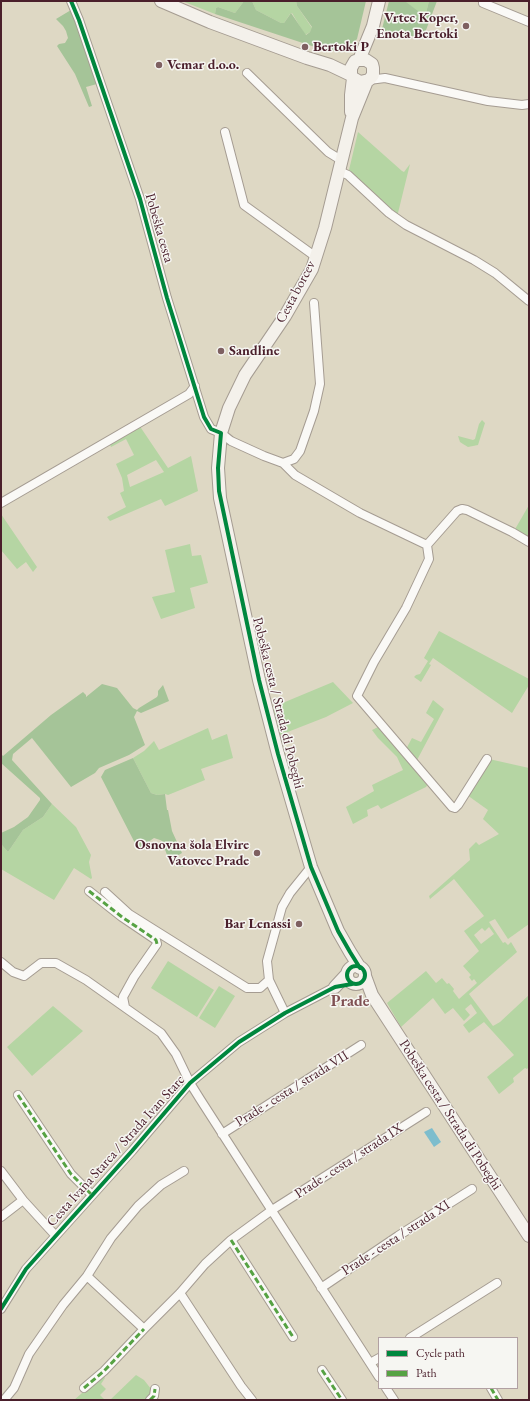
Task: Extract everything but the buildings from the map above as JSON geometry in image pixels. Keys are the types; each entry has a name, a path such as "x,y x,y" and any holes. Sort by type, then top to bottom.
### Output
{"street":[{"name":"Pobeška cesta","path":"71,1 79,20 140,199 166,298 204,417 212,429 221,433 231,441 283,463"},
{"path":"161,1 210,22 330,65 354,69 366,60 370,74"},
{"path":"354,69 360,82 370,74 373,26 379,1"},
{"path":"483,3 529,22"},
{"name":"Cesta borcev","path":"352,118 351,95 354,69 373,26"},
{"path":"247,74 389,213 406,225 474,260 490,270 528,300"},
{"path":"370,74 488,101 522,105 529,104"},
{"name":"Cesta borcev","path":"221,433 228,408 245,375 285,316 312,269 325,228 352,118 370,74"},
{"path":"225,132 244,205 316,256"},
{"path":"528,300 529,290"},
{"path":"314,303 320,384 314,411 300,451 294,459 283,463 295,476 360,512 427,545"},
{"path":"1,503 189,394 195,386"},
{"name":"Pobeška cesta / Strada di Pobeghi","path":"221,433 218,468 219,491 259,680 278,754 311,867 338,931 350,952 355,976 372,995 529,1236"},
{"path":"487,759 458,805 455,808 452,807 357,696 374,662 406,608 429,559 427,545 457,511 462,509 467,510 529,542"},
{"path":"286,1013 269,980 267,961 282,907 290,893 311,867"},
{"path":"89,891 122,917 156,940 157,944 134,977 123,997 125,1007"},
{"path":"105,892 129,914 247,988 260,988 269,980"},
{"path":"1,962 13,972 24,976 42,963 56,963 86,980 161,1033 176,1054 190,1084 378,1375"},
{"name":"Cesta Ivana Starca / Strada Ivan Starc","path":"1,1309 26,1269 190,1084 240,1042 286,1013 355,976"},
{"name":"Prade - cesta / strada VII","path":"222,1134 361,1045"},
{"path":"18,1095 71,1174 92,1195"},
{"name":"Prade - cesta / strada IX","path":"84,1388 104,1372 180,1293 205,1264 231,1240 272,1210 426,1112"},
{"path":"1,1170 23,1200 55,1235"},
{"path":"4,1400 14,1388 29,1354 63,1305 88,1276 112,1238 138,1206 161,1185 184,1171"},
{"name":"Prade - cesta / strada XI","path":"321,1288 398,1236 472,1189"},
{"path":"1,1217 23,1200"},
{"path":"231,1240 293,1337"},
{"path":"88,1276 144,1329"},
{"path":"412,1337 497,1283"},
{"path":"180,1293 241,1386 252,1400"},
{"path":"370,1363 378,1359"},
{"path":"322,1370 342,1400"},
{"path":"150,1400 154,1396 155,1389"},
{"path":"387,1389 394,1400"},
{"path":"492,1389 498,1400"}],"green space":[{"path":"182,1 244,1 235,13 218,7 216,8 215,14"},
{"path":"244,1 252,1 256,10 281,23 284,23 291,13 306,35 310,32 312,27 297,6 296,1 366,1 357,39 346,51 340,52 321,49 215,14 216,8 218,7 235,13"},
{"path":"252,1 296,1 297,6 312,28 310,32 305,35 292,13 284,23 281,23 256,10"},
{"path":"389,1 405,1 423,15 426,13 429,1 437,1 423,38 384,31 382,29"},
{"path":"405,1 429,1 426,13 423,15 420,14"},
{"path":"71,10 97,84 86,87 92,106 89,107 75,74 57,46 65,43 68,38 63,26 56,19"},
{"path":"358,132 402,171 404,172 410,164 398,213 396,214 349,170"},
{"path":"482,420 485,423 478,445 468,447 460,442 458,436 473,440 475,439 479,424"},
{"path":"139,425 168,468 191,456 198,491 165,506 161,499 110,521 107,517 126,507 120,493 124,491 122,478 116,464 134,455 126,439 111,447 109,442","holes":["156,460 164,472 130,487 127,475"]},
{"path":"529,505 529,538 514,531"},
{"path":"1,514 37,567 33,572 26,562 17,569 1,550"},
{"path":"190,544 192,556 201,555 208,583 190,588 195,608 161,619 152,597 175,592 165,550"},
{"path":"439,631 529,679 529,685 512,713 433,658 429,664 431,665 421,682 414,677 420,674 428,661 424,658"},
{"path":"333,682 353,703 326,717 280,735 273,707"},
{"path":"102,684 117,688 133,708 137,710 157,697 158,691 163,685 169,701 141,713 137,711 134,717 145,745 129,755 99,768 95,773 71,787 32,738 13,754 12,760 52,804 43,817 23,830 8,852 1,844 1,833 14,827 28,817 40,798 1,763 1,754 3,756 51,715 83,692 86,697"},
{"path":"433,700 444,709 416,762 405,751 412,738 421,742 434,719 426,713"},
{"path":"378,727 428,784 426,787 381,809 378,805 367,810 368,816 353,824 346,807 374,791 372,785 403,770 397,757 372,730"},
{"path":"208,728 212,740 227,734 233,758 201,769 205,780 168,795 157,795 151,793 133,758 144,751 154,741 159,750"},
{"path":"133,758 151,793 157,795 165,794 172,831 182,853 177,856 186,866 181,867 175,864 167,855 162,841 160,840 154,838 138,849 101,777 105,770"},
{"path":"489,759 529,768 529,924 508,939 495,919 489,922 503,943 505,942 508,945 511,942 517,952 469,994 493,1026 500,1022 529,995 529,1067 527,1069 525,1068 513,1078 514,1082 499,1094 487,1077 514,1055 484,1022 469,1033 463,1025 477,1013 471,1004 465,1009 470,1015 464,1021 453,1008 445,1014 433,998 401,1027 387,1003 426,971 436,983 442,978 447,984 449,983 459,999 477,983 474,979 472,981 469,977 471,975 463,966 479,951 464,931 484,916 454,879 430,899 429,896 470,860 469,849 476,842 479,845 499,834 483,819 488,810 467,795","holes":["489,927 494,934 481,944 474,935 482,928 485,931"]},
{"path":"52,804 76,827 91,855 89,862 92,878 91,879 74,868 54,900 1,869 1,844 8,852 23,830 43,817"},
{"path":"168,961 214,990 197,1017 151,988"},
{"path":"219,986 235,996 215,1028 199,1018"},
{"path":"53,1006 83,1031 32,1076 7,1047"},
{"path":"103,1375 105,1378 101,1384 106,1389 100,1395 105,1400 74,1400"},
{"path":"136,1375 144,1380 155,1394 150,1400 110,1400"}],"water":[{"path":"432,1128 441,1142 434,1147 424,1132"}],"marked path":[{"path":"89,891 122,917 156,940 157,944"},
{"path":"18,1095 71,1174 92,1195"},
{"path":"231,1240 293,1337"},
{"path":"84,1388 104,1371 144,1329"},
{"path":"322,1370 342,1400"},
{"path":"150,1400 154,1396 155,1389"},
{"path":"492,1389 498,1400"}],"cycle path":[{"path":"71,1 79,20 140,199 167,298 204,417 211,429 221,433 218,468 219,491 259,680 278,754 311,867 338,931 360,968"},
{"path":"356,966 362,969 365,975 362,981 356,984 350,981 347,975 350,969 356,966"},
{"path":"1,1309 26,1269 132,1151 190,1083 239,1042 285,1013 335,987 352,984"}],"place":[{"name":"Vrtec Koper, Enota Bertoki","path":"466,26"},
{"name":"Bertoki P","path":"305,47"},
{"name":"Vemar d.o.o.","path":"159,65"},
{"name":"Sandline","path":"221,351"},
{"name":"Osnovna šola Elvire Vatovec Prade","path":"257,853"},
{"name":"Bar Lenassi","path":"299,924"}],"district":[{"name":"Prade","path":"350,1002"}]}
